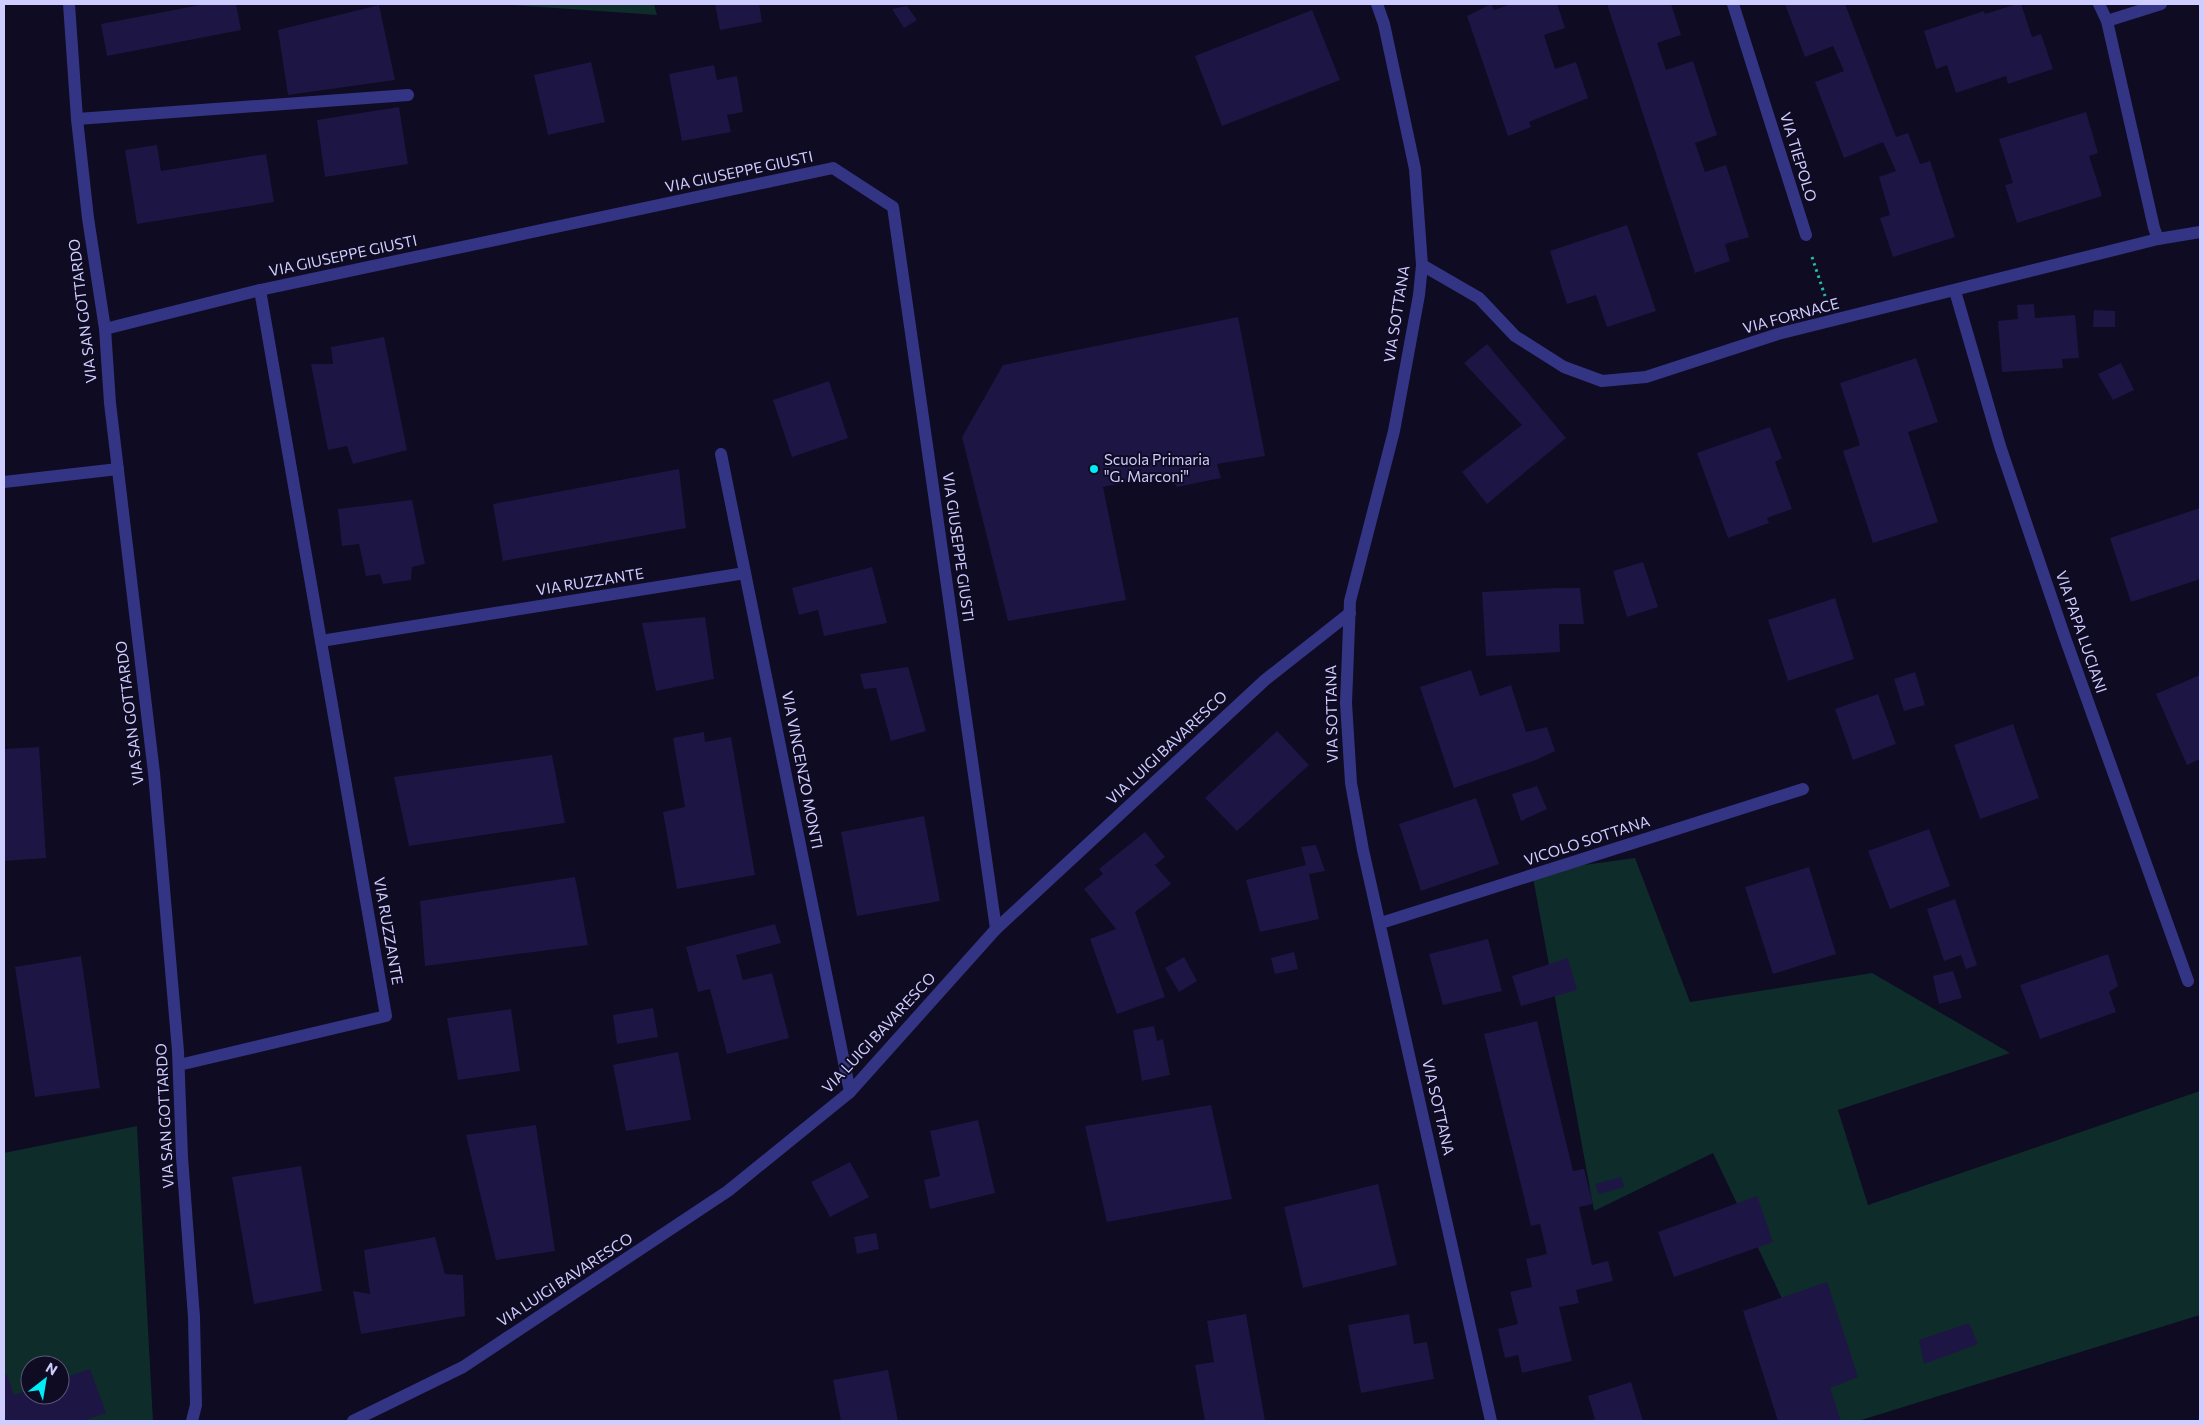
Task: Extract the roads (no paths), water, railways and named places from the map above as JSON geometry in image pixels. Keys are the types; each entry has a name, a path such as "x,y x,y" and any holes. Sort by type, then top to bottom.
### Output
{"street":[{"name":"VIA SAN GOTTARDO","path":"69,4 77,119 88,218 105,329 110,403 154,773 179,1065 182,1157 194,1317 196,1405 192,1421"},
{"name":"VIA SOTTANA","path":"1377,4 1384,24 1415,169 1422,265 1419,295 1394,432 1350,601 1346,703 1351,783 1363,850 1381,923 1491,1421"},
{"name":"VIA TIEPOLO","path":"1733,4 1806,235"},
{"path":"2099,4 2107,21 2158,240"},
{"path":"2107,21 2161,4"},
{"path":"77,119 408,95"},
{"name":"VIA GIUSEPPE GIUSTI","path":"105,329 260,290 833,168 893,207 996,928"},
{"name":"VIA FORNACE","path":"1422,265 1479,298 1515,336 1564,367 1602,381 1646,377 1778,334 2158,240 2200,232"},
{"name":"VIA RUZZANTE","path":"179,1065 386,1016 260,290"},
{"name":"VIA PAPA LUCIANI","path":"1955,291 2000,446 2064,635 2188,981"},
{"name":"VIA VINCENZO MONTI","path":"721,454 850,1092"},
{"path":"4,482 118,469"},
{"name":"VIA RUZZANTE","path":"321,641 745,573"},
{"name":"VIA LUIGI BAVARESCO","path":"353,1421 463,1367 728,1191 850,1092 996,928 1264,680 1350,613"},
{"name":"VICOLO SOTTANA","path":"1381,923 1803,789"}],"place":[{"name":"Scuola Primaria \"G. Marconi\"","path":"1094,469"}]}
